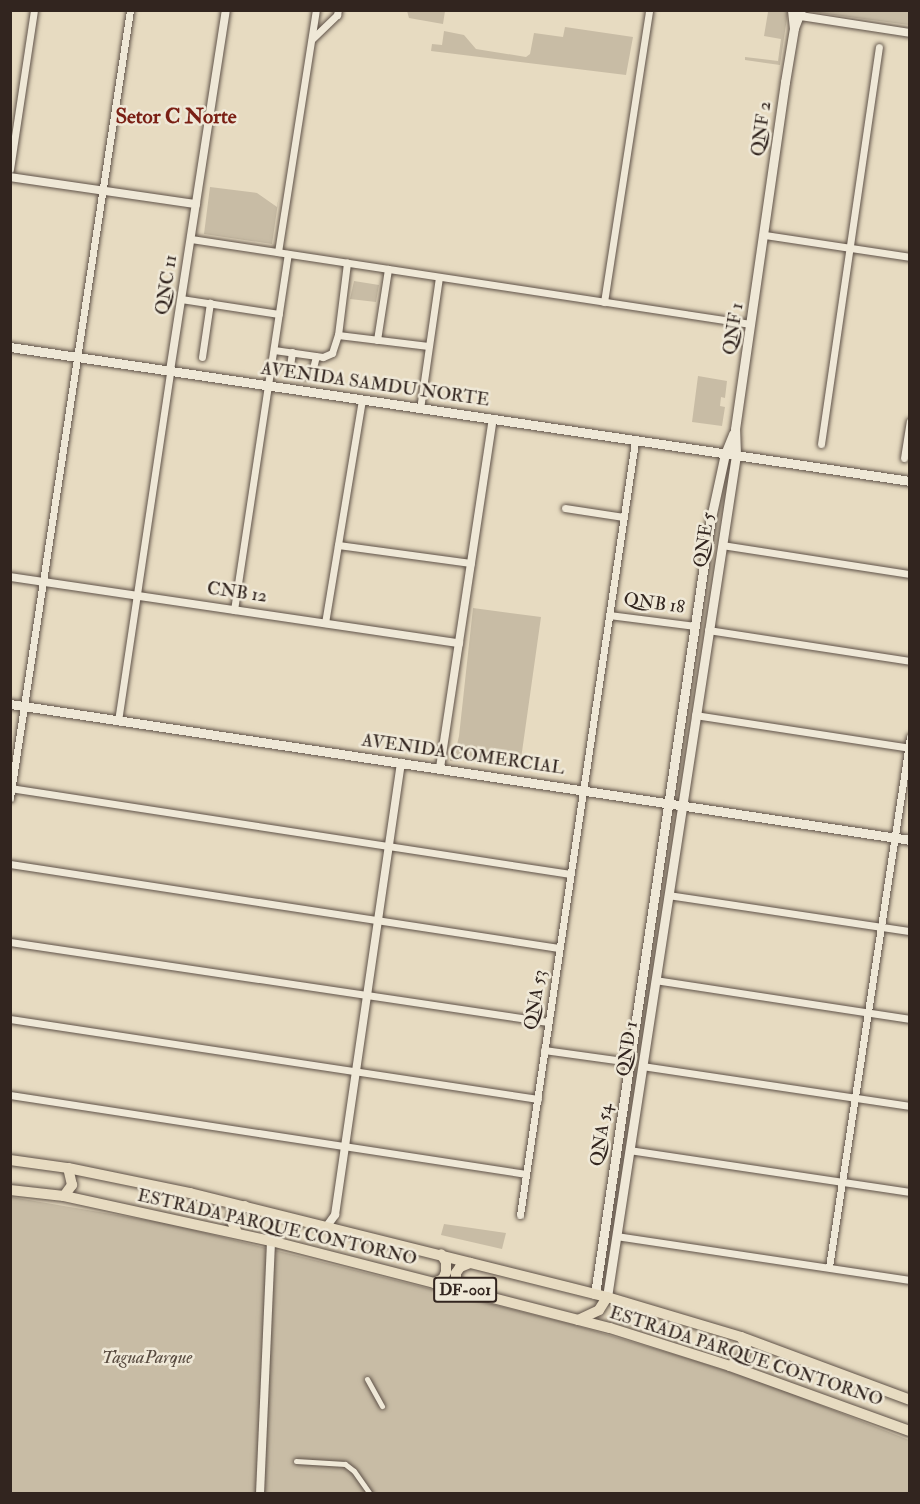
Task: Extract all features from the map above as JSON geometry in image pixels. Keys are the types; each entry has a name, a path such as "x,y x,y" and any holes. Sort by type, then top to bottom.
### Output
{"highway":[{"name":"ESTRADA PARQUE CONTORNO","path":"10,1160 68,1168 245,1206 607,1297 741,1338 909,1400"},
{"path":"64,1196 72,1183 68,1168"},
{"name":"ESTRADA PARQUE CONTORNO","path":"10,1190 64,1196 237,1233 577,1320 730,1366 909,1431"},
{"path":"237,1233 231,1219 236,1211 245,1206"},
{"path":"434,1283 443,1279 446,1272 446,1262 441,1254"},
{"path":"461,1289 456,1280 456,1273 470,1263"},
{"path":"577,1320 594,1313 607,1297"},
{"path":"730,1366 742,1358 746,1352 746,1345 741,1338"}],"main road":[{"name":"QNF 2","path":"765,235 796,13"},
{"name":"QNF 1","path":"736,455 735,429 765,235"},
{"name":"AVENIDA SAMDU NORTE","path":"10,347 635,442 909,481"},
{"name":"QNF 1","path":"681,721 715,496 725,454 735,429"},
{"name":"QNE 5","path":"695,719 736,455"},
{"path":"715,496 720,505 725,505 728,500"},
{"path":"711,518 718,515 725,519"},
{"name":"AVENIDA COMERCIAL","path":"10,704 909,840"},
{"path":"668,803 681,721 688,725 695,719"},
{"name":"QND 1","path":"607,1297 695,719"},
{"name":"QNA 54","path":"595,1294 668,803"},
{"path":"660,855 667,853 674,858"},
{"path":"637,1012 643,1017 650,1016"},
{"path":"634,1029 640,1026 648,1031"},
{"path":"600,1259 608,1263 612,1261"}],"street":[{"path":"10,169 34,10"},
{"path":"10,798 130,10"},
{"name":"QNC 11","path":"171,371 226,10"},
{"path":"278,252 316,10"},
{"path":"310,41 337,15 338,10"},
{"path":"604,302 649,10"},
{"path":"796,13 909,33"},
{"path":"821,444 879,47"},
{"path":"10,177 196,204"},
{"path":"765,235 909,257"},
{"path":"190,239 751,324"},
{"path":"234,610 288,254"},
{"path":"274,350 320,357 332,353 338,335 347,263"},
{"path":"377,340 388,269"},
{"path":"420,409 439,277"},
{"path":"181,298 279,314"},
{"path":"202,357 210,303"},
{"path":"338,335 428,346"},
{"path":"292,352 290,367 297,374 308,375 320,357"},
{"path":"118,721 171,371"},
{"path":"325,623 362,400"},
{"path":"440,768 493,419"},
{"path":"904,458 909,421"},
{"name":"QNA 53","path":"520,1215 635,442"},
{"path":"565,508 623,518"},
{"path":"338,545 471,563"},
{"path":"722,545 909,574"},
{"name":"CNB 12","path":"10,577 459,643"},
{"name":"QNB 18","path":"609,615 696,626"},
{"path":"708,630 909,661"},
{"path":"695,719 909,748"},
{"path":"829,1267 909,737"},
{"path":"327,1226 335,1215 401,763"},
{"path":"11,789 570,874"},
{"path":"10,864 559,948"},
{"path":"668,895 909,931"},
{"path":"10,942 548,1023"},
{"path":"655,980 909,1019"},
{"path":"10,1018 538,1099"},
{"path":"544,1050 630,1062"},
{"path":"642,1066 909,1106"},
{"path":"10,1095 526,1174"},
{"path":"630,1150 909,1192"},
{"path":"335,1215 341,1229"},
{"path":"616,1236 909,1280"},
{"path":"260,1494 271,1241"},
{"path":"367,1379 382,1406"},
{"path":"296,1461 345,1464 354,1471 370,1494"}],"green space":[{"path":"407,11 445,11 443,24 409,18"},
{"path":"757,11 788,11 780,65 745,60 745,57 778,61 781,39 764,36 768,12"},
{"path":"909,11 909,25 812,12"},
{"path":"565,27 633,37 626,75 431,51 432,44 442,45 444,31 464,35 476,49 526,57 530,54 534,33 563,37"},
{"path":"210,187 257,193 277,207 279,196 272,244 204,234"},
{"path":"354,281 379,285 376,302 350,299"},
{"path":"698,376 727,381 725,398 721,397 720,406 725,407 722,426 692,422"},
{"path":"473,608 541,617 520,766 459,758 458,762 450,761 452,749 456,749 459,736"},
{"name":"TaguaParque","path":"11,1197 170,1224 571,1324 770,1385 909,1440 909,1493 11,1494"},
{"path":"444,1224 506,1233 502,1249 441,1235"}],"district":[{"name":"Setor C Norte","path":"176,117"}]}
